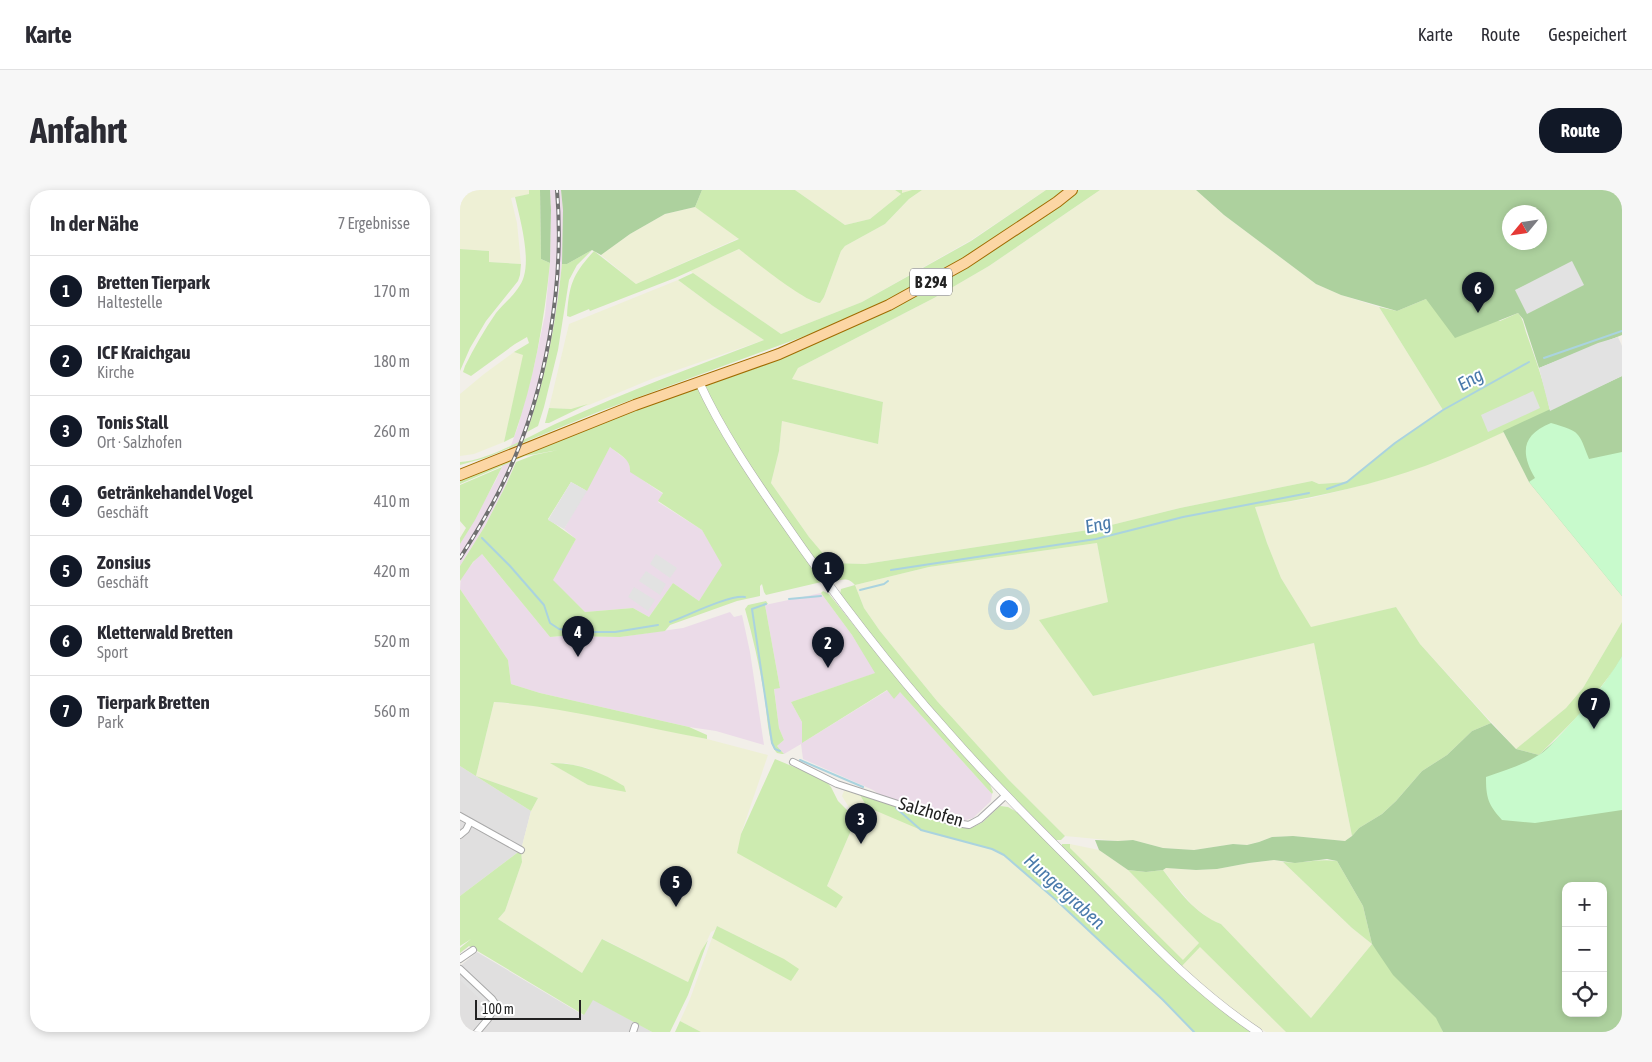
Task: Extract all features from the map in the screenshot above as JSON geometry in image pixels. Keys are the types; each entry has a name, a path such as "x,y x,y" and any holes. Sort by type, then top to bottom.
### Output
{"main road":[{"name":"B 294","path":"460,475 579,426 779,354 889,305 965,264 1072,190"}],"street":[{"path":"700,382 715,412 751,472 829,586 864,633 947,732 1006,795 1177,968 1216,1001 1258,1032"},
{"path":"460,469 474,468"},
{"name":"Salzhofen","path":"793,762 837,784 956,823 969,824 980,819 1006,795"},
{"path":"460,816 521,850"},
{"path":"460,835 466,830 470,822"},
{"path":"460,960 473,950"},
{"path":"460,969 496,1005 488,1019 477,1032"}],"shaded area":[{"path":"550,190 561,190 563,210 562,264 556,318 545,374 531,422 506,485 485,526 460,566 460,544 496,480 509,451 533,371 545,315 550,263"},
{"path":"1572,261 1584,285 1527,314 1515,290"},
{"path":"1618,337 1622,346 1622,376 1550,411 1539,368 1598,343"},
{"path":"1533,391 1540,408 1488,432 1481,415"},
{"path":"610,447 628,461 631,472 663,494 658,502 702,530 723,565 699,601 673,583 649,617 633,608 585,612 552,580 576,539 564,529"},
{"path":"571,482 587,491 564,529 548,520"},
{"path":"481,553 550,637 620,637 683,628 730,612 734,617 742,615 750,652 764,745 716,731 689,727 540,693 511,684 508,660 460,589 461,577"},
{"path":"656,554 677,568 670,578 650,564"},
{"path":"646,571 666,584 660,595 639,581"},
{"path":"634,587 655,600 648,611 628,597"},
{"path":"821,593 852,635 876,673 791,702 802,722 802,743 888,690 900,692 992,794 991,801 973,818 956,823 887,800 873,790 803,759 801,744 784,754 777,746 784,740 779,728 774,688 780,688 765,605"},
{"path":"460,766 531,811 521,850 460,896"},
{"path":"477,952 583,1015 593,999 652,1032 460,1032 460,966"},
{"path":"464,976 487,998 483,1002 460,980"}],"green space":[{"path":"460,190 529,190 530,194 511,198 517,223 521,264 489,262 489,251 460,249"},
{"path":"529,190 540,190 541,259 550,263 545,307 533,373 514,437 504,442 523,355 514,352 529,343 527,337 471,376 463,372 487,326 516,291 524,276 526,267 525,247 515,197 529,194"},
{"path":"540,190 550,190 550,263 541,259"},
{"path":"561,190 702,190 695,207 665,214 630,234 601,255 592,250 567,264 562,264 563,210"},
{"path":"702,190 795,190 845,225 870,219 901,194 895,190 902,190 902,193 922,190 909,199 885,224 845,246 841,251 820,303 792,289 739,249 675,278 590,311 589,309 570,317 567,316 573,280 581,266 594,251 636,284 739,239 695,207"},
{"path":"795,190 895,190 901,194 870,219 845,225"},
{"path":"902,190 912,190 901,194"},
{"path":"922,190 1046,190 971,240 862,302 781,334 690,271 739,249 802,295 819,303 824,297 841,251 845,246 885,224 909,199"},
{"path":"1046,190 1100,190 989,266 934,298 798,368 792,379 883,402 878,444 782,421 779,451 771,483 809,537 831,563 865,564 1095,529 1180,508 1312,481 1319,484 1347,482 1395,443 1443,410 1379,307 1397,311 1426,299 1500,321 1518,313 1523,321 1543,382 1550,411 1457,453 1383,480 1341,491 1255,507 1281,578 1311,627 1396,607 1420,644 1491,723 1472,731 1447,755 1422,771 1382,814 1359,828 1352,836 1314,643 1093,696 1039,620 1108,602 1097,543 929,567 855,585 849,580 830,580 766,595 762,584 760,586 760,596 737,601 670,625 665,631 620,637 550,637 482,554 473,562 460,581 460,566 485,526 516,462 534,455 558,450 525,456 460,484 460,475 635,409 764,365 881,308 598,412 485,458 460,465 460,462 498,452 612,399 764,340 678,280 693,273 781,334 862,302 971,241","holes":["610,447 627,460 630,472 663,493 658,501 702,530 722,565 699,601 673,583 649,617 633,608 585,612 553,580 576,539 548,519 571,482 587,491"]},
{"path":"1100,190 1196,190 1224,215 1316,284 1341,295 1379,307 1443,410 1395,443 1347,482 1319,484 1312,481 1180,508 1095,529 865,564 830,563 771,483 779,451 782,421 878,444 883,402 792,379 794,373 798,368 934,298 989,266"},
{"path":"1196,190 1622,190 1622,335 1539,368 1523,319 1518,313 1455,338 1426,299 1397,311 1341,295 1316,284 1224,215"},
{"path":"695,207 739,238 636,284 601,255 630,234 665,214"},
{"path":"460,249 489,251 489,262 521,264 518,281 486,321 470,348 460,371"},
{"path":"592,250 577,265 569,280 558,350 544,407 538,426 527,432 540,390 549,349 557,307 562,264 567,264"},
{"path":"678,280 764,340 654,378 589,405 571,409 549,408 569,324"},
{"path":"514,352 524,354 504,442 474,454 460,456 460,394"},
{"path":"1622,376 1622,596 1529,482 1503,431"},
{"path":"588,404 549,423 545,423 549,408 571,409"},
{"path":"1551,423 1568,428 1577,434 1583,443 1589,459 1622,452 1622,596 1529,482 1535,478 1527,460 1526,445 1534,433"},
{"path":"1503,431 1529,482 1622,596 1622,622 1583,688 1566,708 1516,749 1420,644 1396,607 1311,628 1281,578 1255,507 1312,498 1374,482 1424,466"},
{"path":"502,467 475,520 460,544 460,538 466,528 460,521 460,485"},
{"path":"1097,543 1108,602 1040,620 1093,696 1314,643 1352,836 1345,841 1293,836 1272,837 1247,845 1233,844 1194,850 1163,848 1133,840 1118,841 1065,836 1008,779 937,701 880,631 864,608 855,585 929,567"},
{"path":"855,585 864,608 880,631 937,701 1008,779 1065,836 1061,840 1056,840 923,700 888,658 840,594 841,589"},
{"path":"460,589 508,660 511,684 540,693 689,727 707,735 707,739 574,712 494,702 476,776 538,798 531,811 460,766"},
{"path":"823,591 829,594 907,690 989,782 992,794 900,692 894,699 887,690 802,743 802,722 791,702 875,673 852,635 821,593"},
{"path":"766,601 768,604 765,605 780,688 774,689 779,728 784,740 777,746 784,754 777,753 771,741 760,672 745,609 748,605"},
{"path":"1622,622 1622,656 1616,667 1582,712 1539,755 1516,749 1566,708 1583,688"},
{"path":"1622,656 1622,1032 1443,1032 1436,1018 1393,975 1372,944 1363,906 1337,861 1327,859 1295,863 1274,860 1217,869 1166,868 1146,872 1128,870 1099,850 1095,840 1133,840 1163,848 1194,850 1233,844 1247,845 1272,837 1293,836 1345,841 1359,828 1382,814 1422,771 1447,755 1472,731 1491,723 1516,749 1539,755 1585,709 1605,683"},
{"path":"1622,656 1622,810 1535,823 1502,820 1489,800 1486,777 1525,763 1547,749 1594,696"},
{"path":"494,702 573,711 707,739 768,755 741,834 738,853 756,862 827,886 856,819 842,796 844,791 851,791 860,795 867,807 992,849 1004,855 1056,900 1163,1000 1194,1032 701,1032 680,1021 712,938 732,948 772,953 717,926 711,932 688,982 603,939 582,973 498,919 505,911 522,862 521,850 531,811 538,798 476,776","holes":["551,763 565,763 588,768 624,786 588,785"]},
{"path":"775,759 825,780 838,801 856,819 827,886 843,897 836,908 737,853 741,834"},
{"path":"550,763 570,764 598,772 624,786 626,792 588,785"},
{"path":"860,795 887,800 971,828 983,822 1000,806 1008,807 1017,812 1173,969 1213,1004 1251,1032 1194,1032 1163,1000 1056,900 1004,855 992,849 921,830 867,807"},
{"path":"1062,844 1070,844 1070,848 1183,960 1199,943 1128,870 1146,872 1163,870 1195,908 1221,924 1311,1018 1372,944 1414,996 1437,1018 1443,1032 1286,1032 1200,947 1181,967 1062,847"},
{"path":"1070,844 1099,850 1128,870 1199,943 1183,961 1070,848"},
{"path":"521,850 522,862 505,911 498,919 582,973 602,939 688,982 701,951 708,940 688,995 670,1032 652,1032 593,1000 584,1015 469,946 460,953 460,948 471,939 460,946 460,896"},
{"path":"1274,860 1283,862 1352,928 1372,944 1311,1018 1221,924 1211,920 1193,906 1163,870 1166,868 1217,869"},
{"path":"1337,861 1363,906 1372,944 1352,928 1283,862"},
{"path":"717,926 784,959 799,969 791,981 712,938"},
{"path":"1200,946 1286,1032 1266,1032 1254,1025 1221,1001 1181,967"},
{"path":"680,1021 701,1032 675,1032"}],"waterway":[{"name":"Eng","path":"1544,358 1622,331"},
{"name":"Eng","path":"1327,489 1347,482 1395,443 1443,410 1529,362"},
{"name":"Eng","path":"891,570 1096,539 1183,517 1309,493"},
{"name":"Hungergraben","path":"482,538 510,566 544,605 550,623 559,629 581,632 615,632 658,625"},
{"name":"Eng","path":"860,590 884,584 888,581"},
{"name":"Eng","path":"789,599 821,596"},
{"name":"Hungergraben","path":"670,622 718,602 745,597"},
{"name":"Hungergraben","path":"766,604 752,609 772,743 775,749 780,751"},
{"name":"Hungergraben","path":"800,760 863,787"},
{"name":"Hungergraben","path":"896,808 921,830 992,849 1004,855 1056,900 1163,1000 1194,1032"}],"railway":[{"path":"460,558 484,520 505,479 532,411 542,375 555,300 559,226 557,190"}],"place":[{"name":"Kletterwald Bretten","path":"1478,313"},
{"name":"Bretten Tierpark","path":"828,593"},
{"name":"Getränkehandel Vogel","path":"578,657"},
{"name":"ICF Kraichgau","path":"828,668"},
{"name":"Tierpark Bretten","path":"1594,729"},
{"name":"Tonis Stall","path":"861,844"},
{"name":"Zonsius","path":"676,907"}]}
